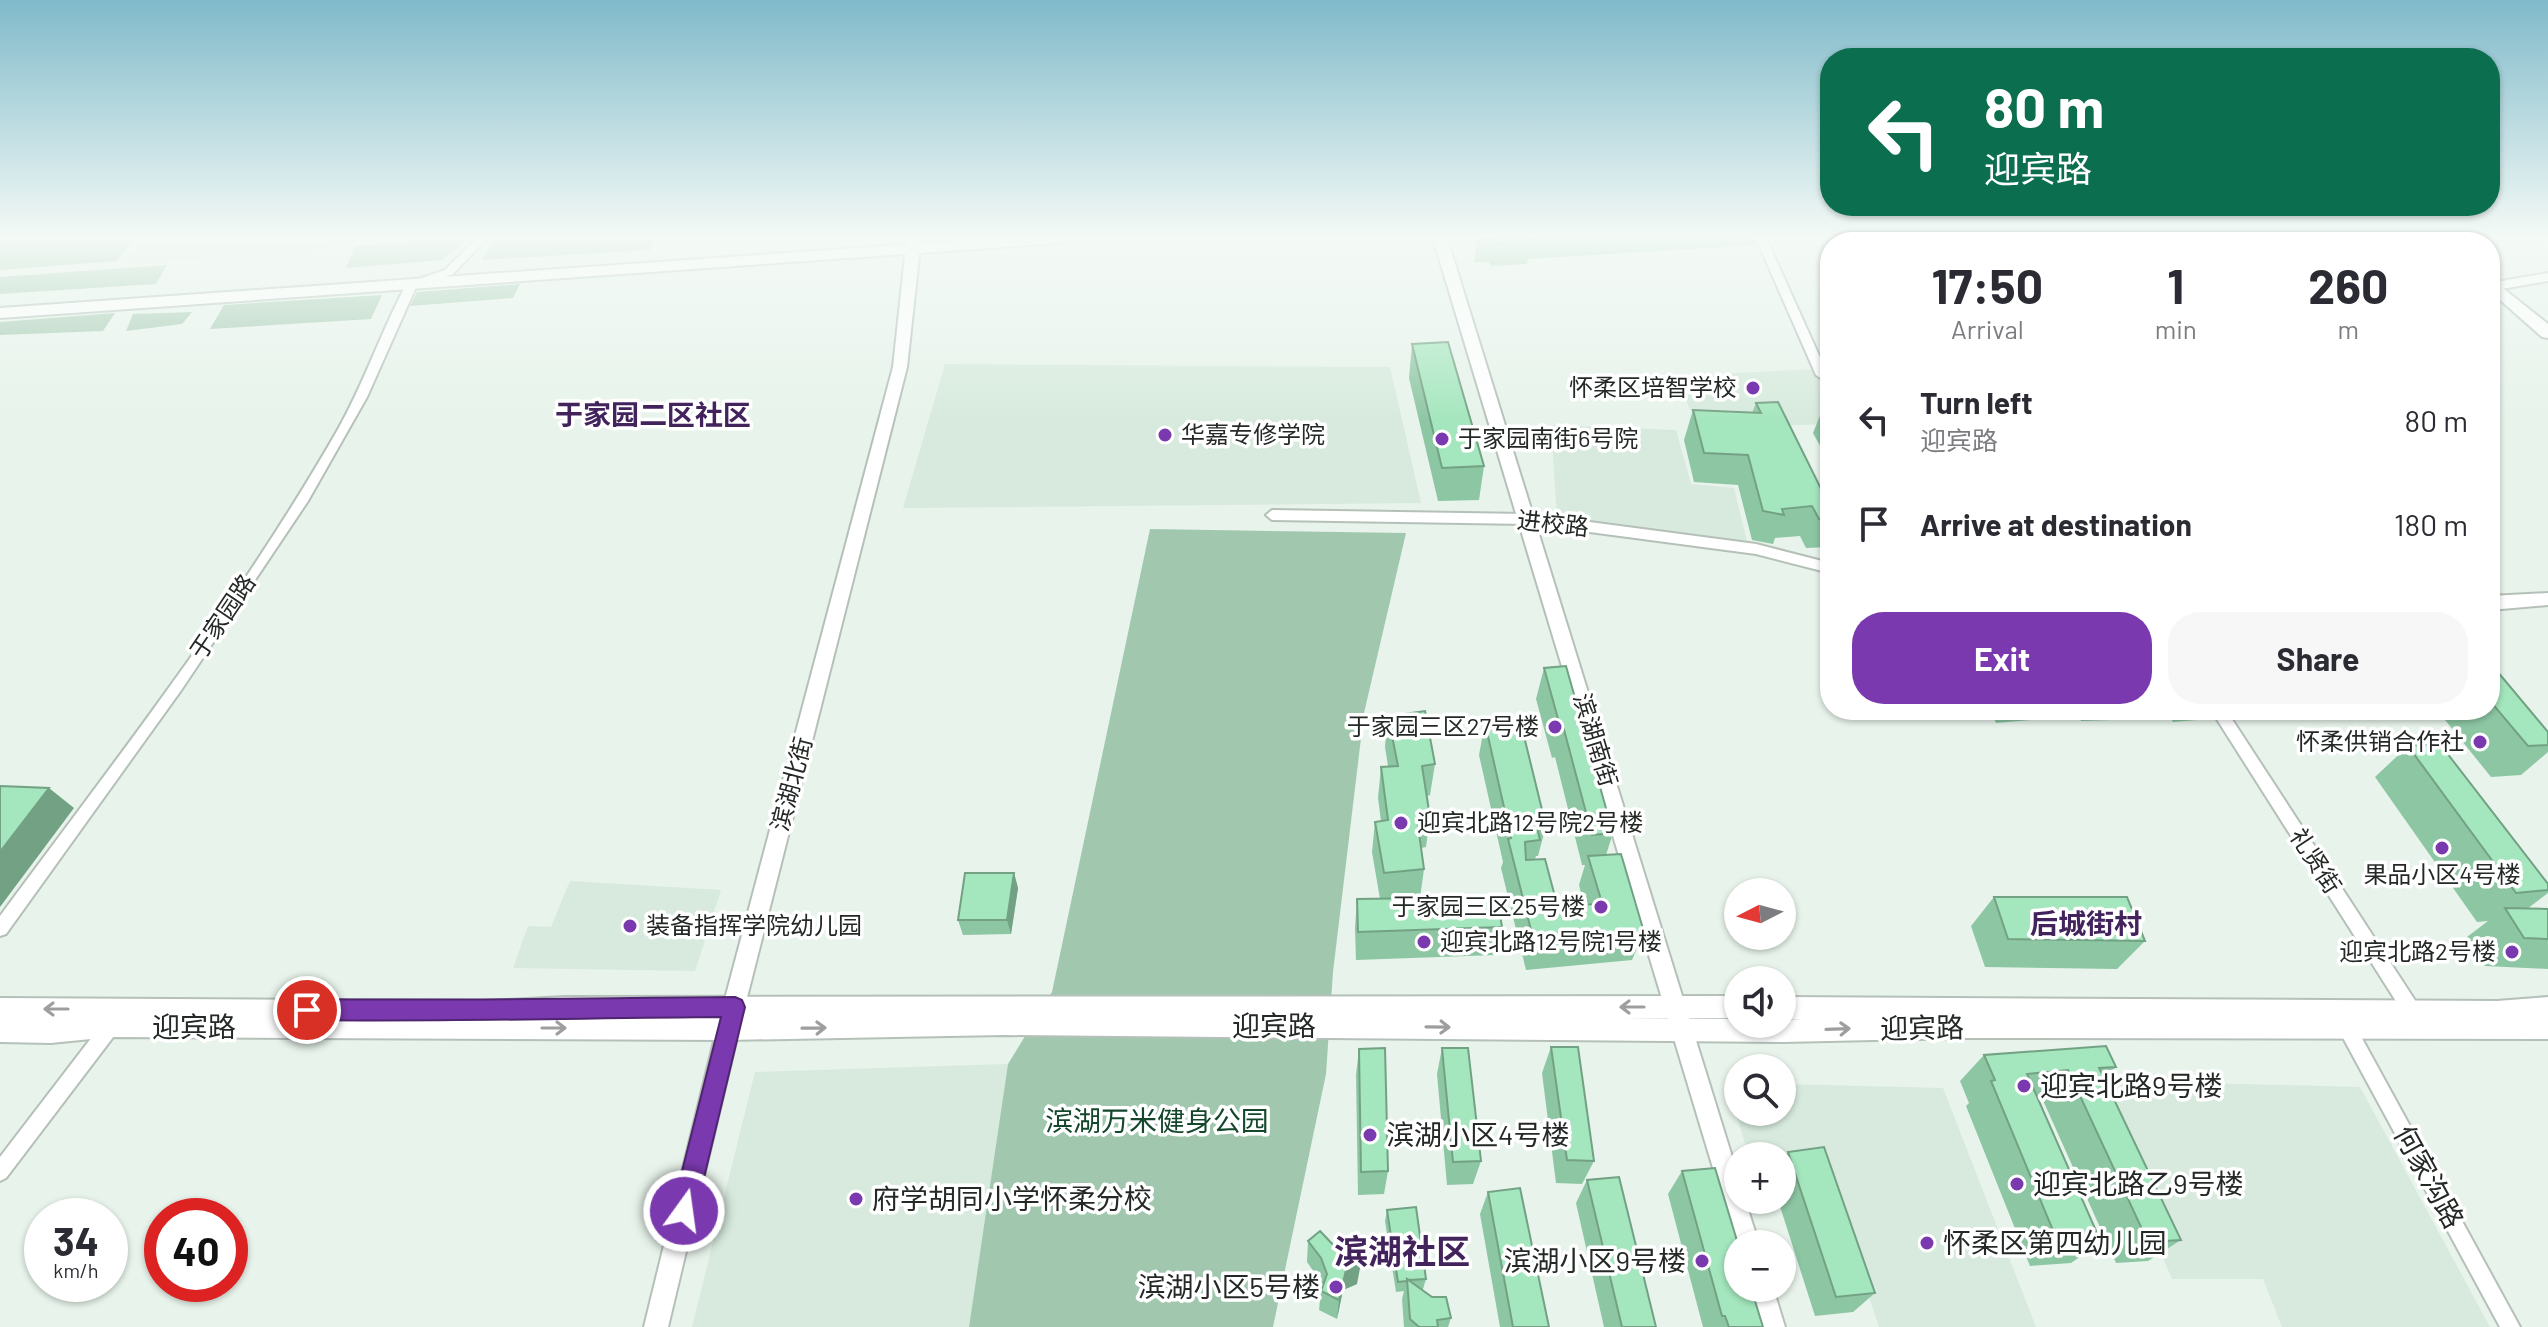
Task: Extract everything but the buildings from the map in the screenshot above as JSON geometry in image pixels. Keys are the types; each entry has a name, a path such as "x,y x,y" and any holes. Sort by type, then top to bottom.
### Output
{"main road":[{"path":"0,302 31,300"},
{"path":"0,313 192,300"},
{"path":"2512,300 2548,333"},
{"path":"2516,300 2548,323"},
{"name":"迎宾路","path":"0,1031 51,1032 111,1026 1724,1007"},
{"name":"迎宾路","path":"0,1009 486,1012 565,1008 732,1018 1003,1024 1682,1031 2548,1028"},
{"name":"迎宾路","path":"1796,1008 2497,1012 2548,1008"}],"street":[{"name":"于家园路","path":"0,929 159,711 278,536 344,430 404,300"},
{"name":"滨湖北街","path":"656,1327 732,1018 900,367 908,300"},
{"name":"滨湖南街","path":"1460,300 1529,519 1743,1230"},
{"path":"1789,300 1820,371"},
{"name":"进校路","path":"1272,515 1529,519 1756,549 1820,565"},
{"path":"2500,602 2548,599"},
{"name":"礼贤街","path":"2224,720 2412,1011"},
{"path":"0,1172 111,1026"},
{"name":"何家沟路","path":"2347,1028 2510,1327"},
{"path":"1765,1302 1773,1327"}],"shaded area":[{"name":"华嘉专修学院","path":"945,364 1390,367 1421,503 903,508"},
{"name":"怀柔区培智学校","path":"1817,369 1820,376 1820,424 1698,428 1676,376"},
{"path":"1551,425 1676,430 1691,484 1734,488 1747,541 1729,543 1557,517"},
{"name":"装备指挥学院幼儿园","path":"570,881 721,890 695,971 513,968 528,926 551,927"},
{"name":"府学胡同小学怀柔分校","path":"1008,1064 969,1327 692,1327 755,1072"},
{"path":"2088,1080 2360,1087 2490,1327 2282,1327 2263,1279 2172,1279"},
{"name":"怀柔区第四幼儿园","path":"1796,1084 1943,1088 2036,1327 1879,1327 1823,1156 1796,1158 1796,1142 1745,1142 1740,1126 1796,1126"}],"green space":[{"path":"304,300 380,300 371,319 210,329 224,305"},
{"path":"413,300 488,300 410,306"},
{"path":"192,312 182,324 126,331 133,314"},
{"path":"115,313 103,331 0,335 0,322"},
{"name":"滨湖万米健身公园","path":"1150,529 1406,533 1364,713 1333,972 1326,1074 1273,1327 969,1327 1008,1064 1052,992"}],"place":[{"name":"怀柔区培智学校","path":"1753,388"},
{"name":"华嘉专修学院","path":"1165,435"},
{"name":"于家园南街6号院","path":"1442,439"},
{"name":"于家园三区27号楼","path":"1555,727"},
{"name":"怀柔供销合作社","path":"2480,742"},
{"name":"迎宾北路12号院2号楼","path":"1401,823"},
{"name":"果品小区4号楼","path":"2442,848"},
{"name":"于家园三区25号楼","path":"1601,907"},
{"name":"装备指挥学院幼儿园","path":"630,926"},
{"name":"迎宾北路12号院1号楼","path":"1424,942"},
{"name":"迎宾北路2号楼","path":"2512,952"},
{"name":"迎宾北路9号楼","path":"2024,1086"},
{"name":"滨湖小区4号楼","path":"1370,1135"},
{"name":"迎宾北路乙9号楼","path":"2017,1184"},
{"name":"府学胡同小学怀柔分校","path":"856,1199"},
{"name":"怀柔区第四幼儿园","path":"1927,1243"},
{"name":"滨湖小区9号楼","path":"1702,1261"},
{"name":"滨湖小区5号楼","path":"1336,1287"}],"district":[{"name":"于家园二区社区","path":"653,415"},
{"name":"后城街村","path":"2086,924"},
{"name":"滨湖社区","path":"1402,1252"}],"route":[{"path":"307,1010 486,1012 565,1008 735,1007 684,1211"}]}
